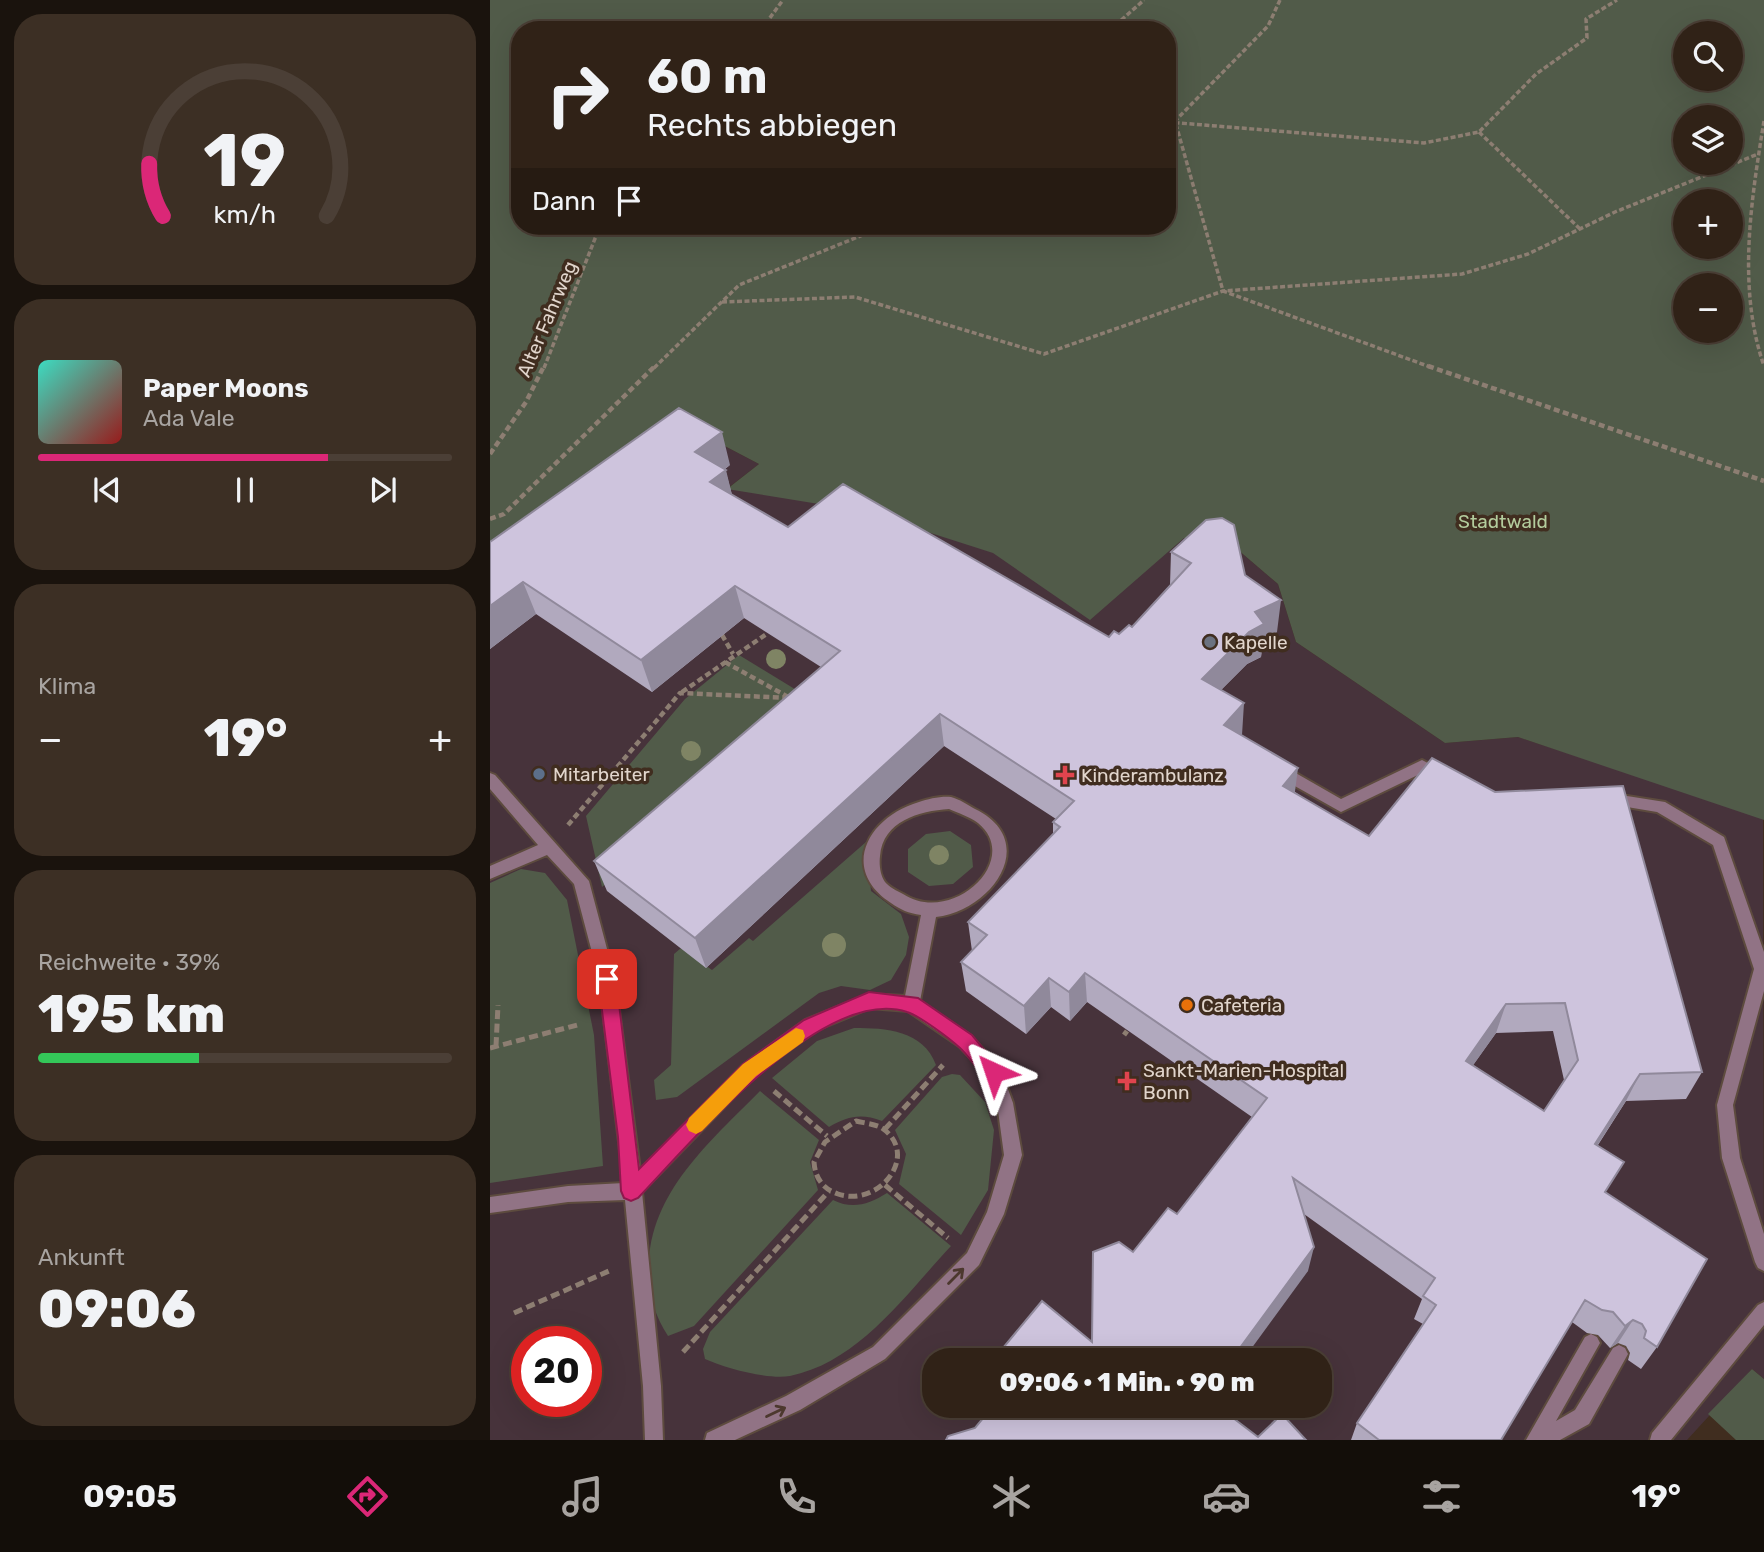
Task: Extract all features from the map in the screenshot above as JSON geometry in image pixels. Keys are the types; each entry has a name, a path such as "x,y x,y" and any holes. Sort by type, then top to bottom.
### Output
{"lane":[{"path":"1272,766 1341,806 1422,766 1454,783"},
{"path":"490,779 581,881 607,979 628,1137 631,1191 652,1386 654,1440"},
{"path":"1594,797 1660,806 1719,841 1762,969 1725,1105 1731,1158 1764,1262"},
{"path":"950,803 969,809 985,819 996,833 1001,849 999,867 989,884 973,899 952,908 929,911 909,907 891,898 878,884 872,868 872,850 879,834 892,820 910,809 929,804 950,803"},
{"path":"490,873 549,847"},
{"path":"911,1004 929,911"},
{"path":"490,1205 568,1194 631,1191 749,1070 811,1026 869,1000 911,1004 965,1041 994,1072 1005,1103 1013,1155 995,1214 972,1259 879,1353 793,1404 714,1440"},
{"path":"1659,1440 1764,1311"},
{"path":"1535,1440 1591,1343"},
{"path":"1542,1440 1582,1417 1619,1354"}],"path":[{"path":"1120,21 1144,0"},
{"path":"1176,120 1268,26 1280,0"},
{"path":"1176,121 1424,143 1479,132 1536,74 1587,38 1586,19 1617,0"},
{"path":"768,21 782,1"},
{"path":"1764,121 1754,177 1750,290 1754,344 1764,366"},
{"path":"1176,125 1223,291"},
{"path":"1479,132 1580,229"},
{"path":"722,302 855,297 1044,354 1223,291 1462,274 1528,254 1580,229 1758,154"},
{"name":"Alter Fahrweg","path":"490,454 513,426 551,354 597,235"},
{"path":"490,519 504,514 739,285 863,235"},
{"path":"1223,291 1495,391 1764,481"},
{"path":"549,847 680,693 733,654 768,634"},
{"path":"722,635 733,654"},
{"path":"680,693 790,698 723,661"},
{"path":"498,1005 493,1047 613,1016"},
{"path":"885,1129 965,1041"},
{"path":"749,1070 827,1136"},
{"path":"856,1121 872,1122 885,1129 898,1149 893,1174 885,1185 872,1194 857,1198 842,1197 829,1191 819,1180 816,1165 818,1150 827,1136 840,1126 856,1121"},
{"path":"885,1185 972,1259"},
{"path":"652,1386 829,1191"},
{"path":"514,1314 638,1257"}],"shaded area":[{"name":"Sankt-Marien-Hospital Bonn","path":"677,421 759,464 728,488 1230,543 1278,584 1296,642 1445,743 1518,737 1763,817 1764,1379 1752,1369 1687,1440 490,1440 490,560"}],"green space":[{"name":"Stadtwald","path":"490,0 1764,0 1764,820 1518,737 1445,743 1296,642 1278,584 1230,543 1184,538 1090,620 993,553 862,511 727,489 759,464 677,421 490,560"},
{"path":"739,655 816,702 602,887 586,816 685,699"},
{"path":"950,831 971,845 973,867 953,884 929,886 908,872 908,849 926,834"},
{"path":"866,842 871,891 901,914 909,937 906,955 891,980 870,990 841,986 819,993 677,1097 656,1100 654,1080 671,1065 674,954 681,948 712,970 749,938 753,941"},
{"path":"521,869 545,873 567,900 594,1035 603,1166 490,1183 490,883"},
{"path":"854,1028 902,1033 922,1044 936,1065 882,1121 855,1117 829,1127 772,1078 817,1041"},
{"path":"960,1075 985,1102 994,1130 988,1190 961,1235 899,1184 906,1154 895,1130 942,1077"},
{"path":"760,1091 819,1140 810,1162 818,1190 694,1326 668,1336 652,1299 649,1275 657,1220 669,1196 701,1151"},
{"path":"887,1193 951,1246 880,1324 838,1357 790,1376 747,1372 705,1359 703,1349 710,1332 833,1200 854,1205 874,1200"},
{"path":"1752,1369 1764,1379 1764,1440 1736,1440 1708,1414"}],"building":[{"path":"679,408 722,432 695,452 726,470 710,482 788,527 843,484 1109,637 1114,631 1119,634 1129,625 1132,627 1191,563 1171,552 1206,520 1222,518 1234,525 1245,575 1281,600 1255,612 1264,624 1249,632 1202,679 1244,703 1224,725 1298,768 1283,786 1369,836 1432,758 1495,792 1623,786 1702,1072 1640,1074 1595,1144 1624,1162 1605,1192 1707,1259 1657,1347 1644,1338 1646,1331 1642,1324 1633,1320 1625,1326 1613,1312 1602,1310 1585,1300 1501,1440 1379,1440 1357,1423 1436,1305 1423,1296 1435,1278 1293,1178 1314,1247 1240,1348 1003,1348 1042,1301 1092,1342 1093,1252 1119,1242 1133,1252 1168,1208 1177,1214 1267,1098 1085,973 1069,992 1049,978 1024,1006 961,962 987,935 968,922 1060,827 1053,822 1074,801 940,714 695,938 594,861 840,651 735,586 641,660 523,582 490,606 490,542","holes":["1565,1003 1578,1060 1544,1111 1466,1061 1506,1004"]},
{"path":"983,1418 1233,1418 1258,1437 1278,1418 1286,1418 1306,1440 946,1440 948,1436 975,1428"}],"slow traffic":[{"path":"696,1125 749,1070 796,1036"}],"place":[{"name":"Kapelle","path":"1210,642"},
{"name":"Mitarbeiter","path":"539,774"},
{"name":"Kinderambulanz","path":"1065,775"},
{"name":"Cafeteria","path":"1187,1005"},
{"name":"Sankt-Marien-Hospital Bonn","path":"1127,1081"}],"route":[{"path":"607,979 628,1137 631,1191 749,1070 811,1026 869,1000 911,1004 965,1041 994,1072"}]}
